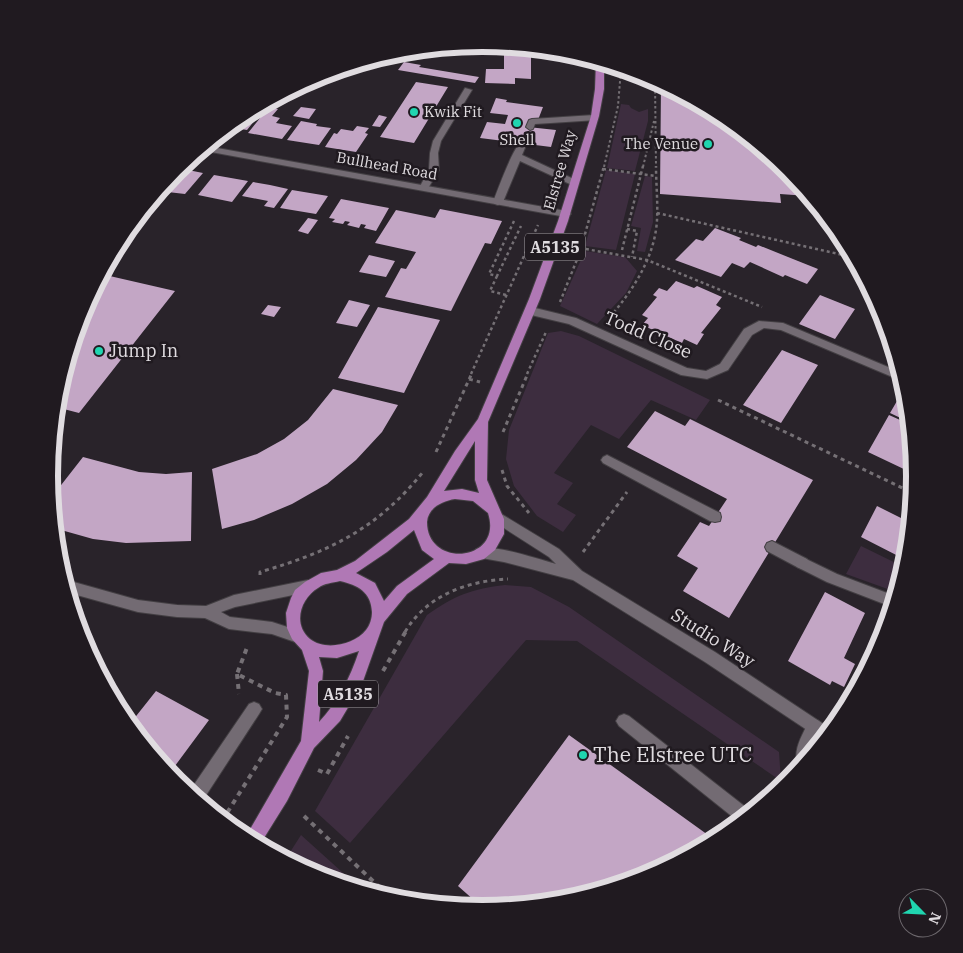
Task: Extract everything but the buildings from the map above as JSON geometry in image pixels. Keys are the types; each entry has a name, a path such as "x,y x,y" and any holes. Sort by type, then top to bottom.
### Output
{"main road":[{"name":"Elstree Way","path":"424,510 482,422 531,311 566,214 594,118 599,94 600,70"},
{"name":"Elstree Way","path":"482,422 481,482 495,512"},
{"name":"Elstree Way","path":"308,586 325,578 340,575 402,534 424,510 441,496 454,493 470,494 482,498 495,512"},
{"path":"424,510 418,526 421,537 428,548 446,558 468,559 481,553 491,545 497,534 495,512"},
{"name":"A5135","path":"256,835 300,762 309,743 336,716 357,679 370,636 379,618 402,590 446,558"},
{"path":"340,575 357,578 369,585 377,595 380,605 379,618"},
{"name":"A5135","path":"308,586 298,597 293,612 293,626 303,642 316,671 309,743"},
{"path":"303,642 325,653 340,652 359,645 370,636"}],"street":[{"path":"424,188 434,170 434,153 437,141 468,90"},
{"path":"530,127 532,122 594,118"},
{"path":"498,202 523,143"},
{"name":"Bullhead Road","path":"212,150 566,214"},
{"path":"517,156 575,183"},
{"name":"Todd Close","path":"531,311 553,315 597,332 685,372 707,376 724,367 748,332 763,324 783,328 892,373"},
{"path":"608,460 715,517"},
{"name":"Studio Way","path":"495,512 554,553 577,575 710,657 821,731"},
{"path":"772,547 832,578 887,599"},
{"name":"Studio Way","path":"481,553 504,556 577,575"},
{"path":"72,587 138,606 177,611 206,612 234,601 308,586"},
{"path":"206,612 229,623 272,628 303,642"},
{"path":"199,792 254,709"},
{"path":"624,722 740,813"},
{"path":"804,751 814,726"}],"path":[{"path":"502,436 518,392 573,271 617,116 620,76"},
{"path":"597,332 629,296 647,260 654,239 657,213 655,90"},
{"path":"622,250 656,116"},
{"path":"603,168 656,176"},
{"path":"432,460 539,223 543,209"},
{"path":"657,213 843,255"},
{"path":"497,276 489,274 515,218"},
{"path":"506,295 490,291 521,226"},
{"path":"627,229 637,231 632,257"},
{"path":"580,248 647,260 769,310"},
{"path":"718,400 906,489"},
{"path":"500,463 507,486 530,514"},
{"path":"260,572 301,560 367,526 414,485 428,467"},
{"path":"583,552 639,476"},
{"path":"382,673 412,621 427,606 451,590 472,583 491,579 515,579"},
{"path":"327,774 351,730"},
{"path":"226,815 264,757"},
{"path":"304,816 380,888"}],"shaded area":[{"path":"621,104 629,105 639,112 648,109 648,121 635,171 607,168"},
{"path":"606,170 635,174 616,250 585,246"},
{"path":"645,176 652,177 653,222 645,252 637,251 641,228 631,226"},
{"path":"585,251 625,257 637,271 626,293 597,324 560,306"},
{"path":"561,331 579,336 710,400 696,420 651,400 619,439 591,425 554,473 573,483 557,504 576,515 563,532 537,516 514,486 506,459 509,430 548,333"},
{"path":"861,546 896,563 890,590 846,574"},
{"path":"505,585 531,587 569,607 779,752 781,776 778,779 577,641 526,640 350,843 315,811 427,615 446,602 464,594"},
{"path":"301,835 350,880 319,868 289,854"}],"place":[{"name":"Kwik Fit","path":"414,112"},
{"name":"Shell","path":"517,123"},
{"name":"The Venue","path":"708,144"},
{"name":"Jump In","path":"99,351"},
{"name":"The Elstree UTC","path":"583,755"}]}
